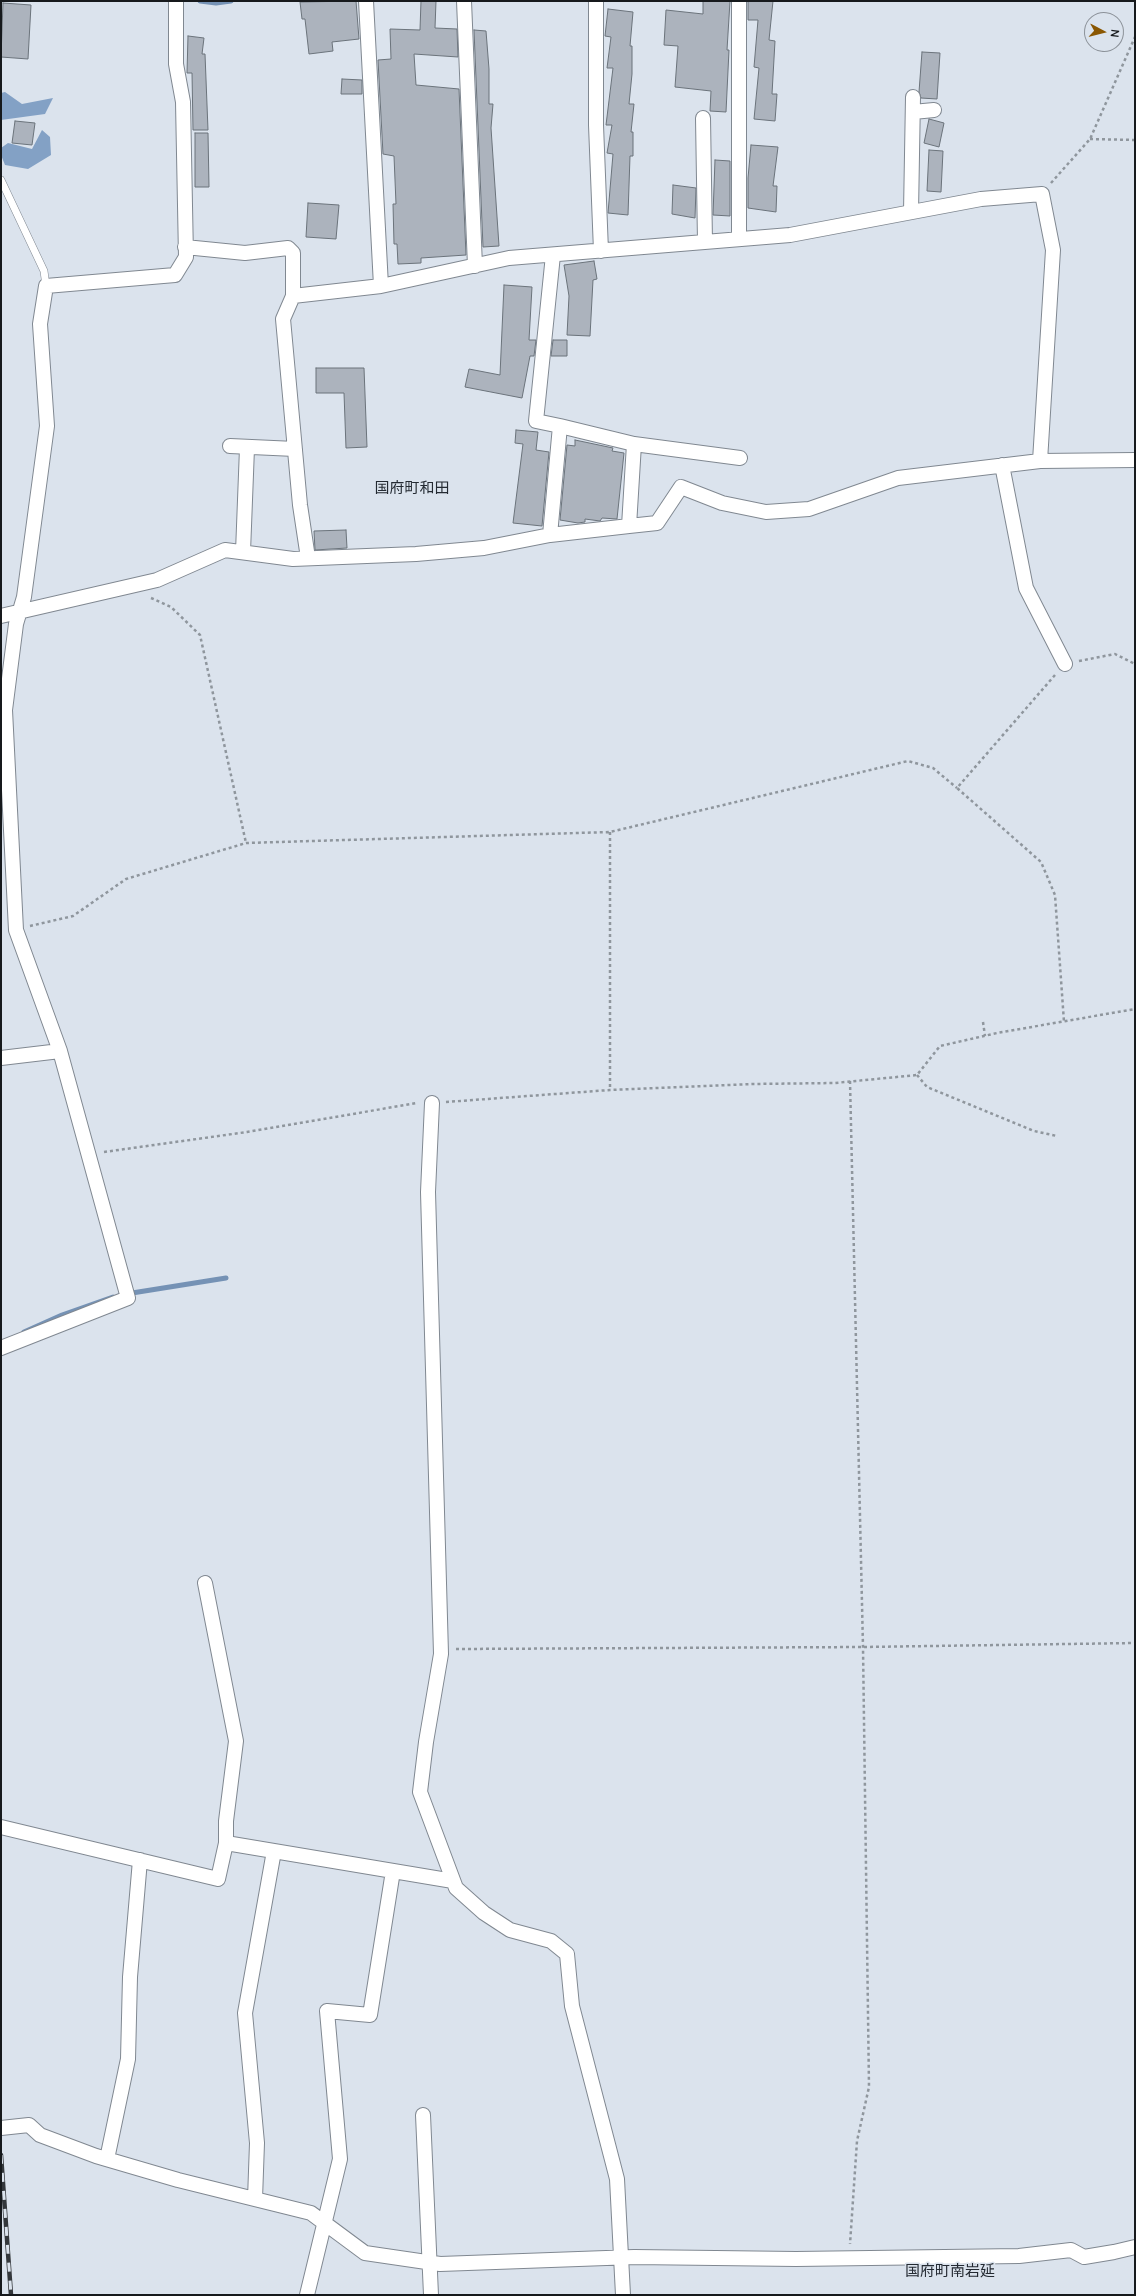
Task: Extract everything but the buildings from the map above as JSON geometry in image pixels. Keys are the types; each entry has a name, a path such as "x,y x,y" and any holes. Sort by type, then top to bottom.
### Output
{"street":[{"path":"1,1348 128,1298 60,1051 16,930 5,710 16,624 25,589 47,426 40,324 46,286 175,275 186,257 183,102 176,64 176,1"},
{"path":"366,1 381,286"},
{"path":"464,1 475,266"},
{"path":"596,1 596,125 601,251"},
{"path":"739,1 739,239"},
{"path":"911,212 913,97"},
{"path":"913,112 934,110"},
{"path":"703,118 705,242"},
{"path":"293,296 381,286 509,258 790,235 981,199 1042,194 1053,250 1040,461"},
{"path":"185,248 244,253 288,248 293,253 293,296 283,319 300,505 308,558"},
{"path":"552,255 536,421 634,444 740,458"},
{"path":"550,535 560,426"},
{"path":"628,526 634,444"},
{"path":"230,446 247,448 295,449"},
{"path":"243,552 247,448"},
{"path":"1,616 157,580 225,550 293,559 416,554 484,548 550,535 657,523 681,487 722,502 766,512 802,510 809,509 898,478 1040,461 1135,460"},
{"path":"1002,465 1026,588 1065,664"},
{"path":"1,1058 60,1051"},
{"path":"432,1103 428,1192 441,1649 426,1742 420,1792 456,1888 484,1913 510,1930 550,1941 567,1954 572,2006 617,2179 623,2258 624,2295"},
{"path":"1,1826 218,1879 226,1843 226,1820 236,1741 205,1583"},
{"path":"226,1843 453,1881"},
{"path":"255,2199 257,2143 245,2013 274,1851"},
{"path":"107,2159 128,2059 130,1976 140,1860"},
{"path":"307,2295 326,2222 340,2159 327,2011 370,2015 393,1871"},
{"path":"423,2115 428,2262 431,2295"},
{"path":"1,2128 29,2125 40,2135 107,2159 311,2213 326,2222 365,2253 440,2264 623,2258 1019,2256 1071,2250 1084,2257 1135,2247"}],"lane":[{"path":"1,180 44,271 46,286"}],"path":[{"path":"1042,194 1090,139 1135,37"},
{"path":"1090,139 1135,140"},
{"path":"127,587 171,607 200,635 246,843"},
{"path":"957,788 1065,664 1115,654 1135,664"},
{"path":"16,930 73,916 126,879 246,843 610,832 908,761 933,768 1041,862 1055,895 1064,1022"},
{"path":"610,832 610,1090"},
{"path":"89,1155 247,1132 408,1103 432,1103 610,1090 850,1081 917,1075 940,1046 985,1036 1135,1009"},
{"path":"983,1022 985,1036"},
{"path":"917,1075 927,1086 1034,1131 1057,1136"},
{"path":"849,2258 857,2141 869,2087 863,1647 850,1081"},
{"path":"441,1649 863,1647 1135,1643"}],"shaded area":[{"path":"5,92 22,104 53,98 45,114 1,120 1,93"},
{"path":"42,130 50,137 51,155 28,169 5,165 1,155 1,148 8,143 32,149"}],"waterway":[{"path":"200,1 216,3 231,1"},
{"path":"132,1293 226,1278"},
{"path":"24,1332 62,1315 113,1297"}],"railway":[{"path":"1,2155 11,2295"}],"district":[{"name":"国府町和田","path":"412,489"},
{"name":"国府町南岩延","path":"950,2272"}]}
